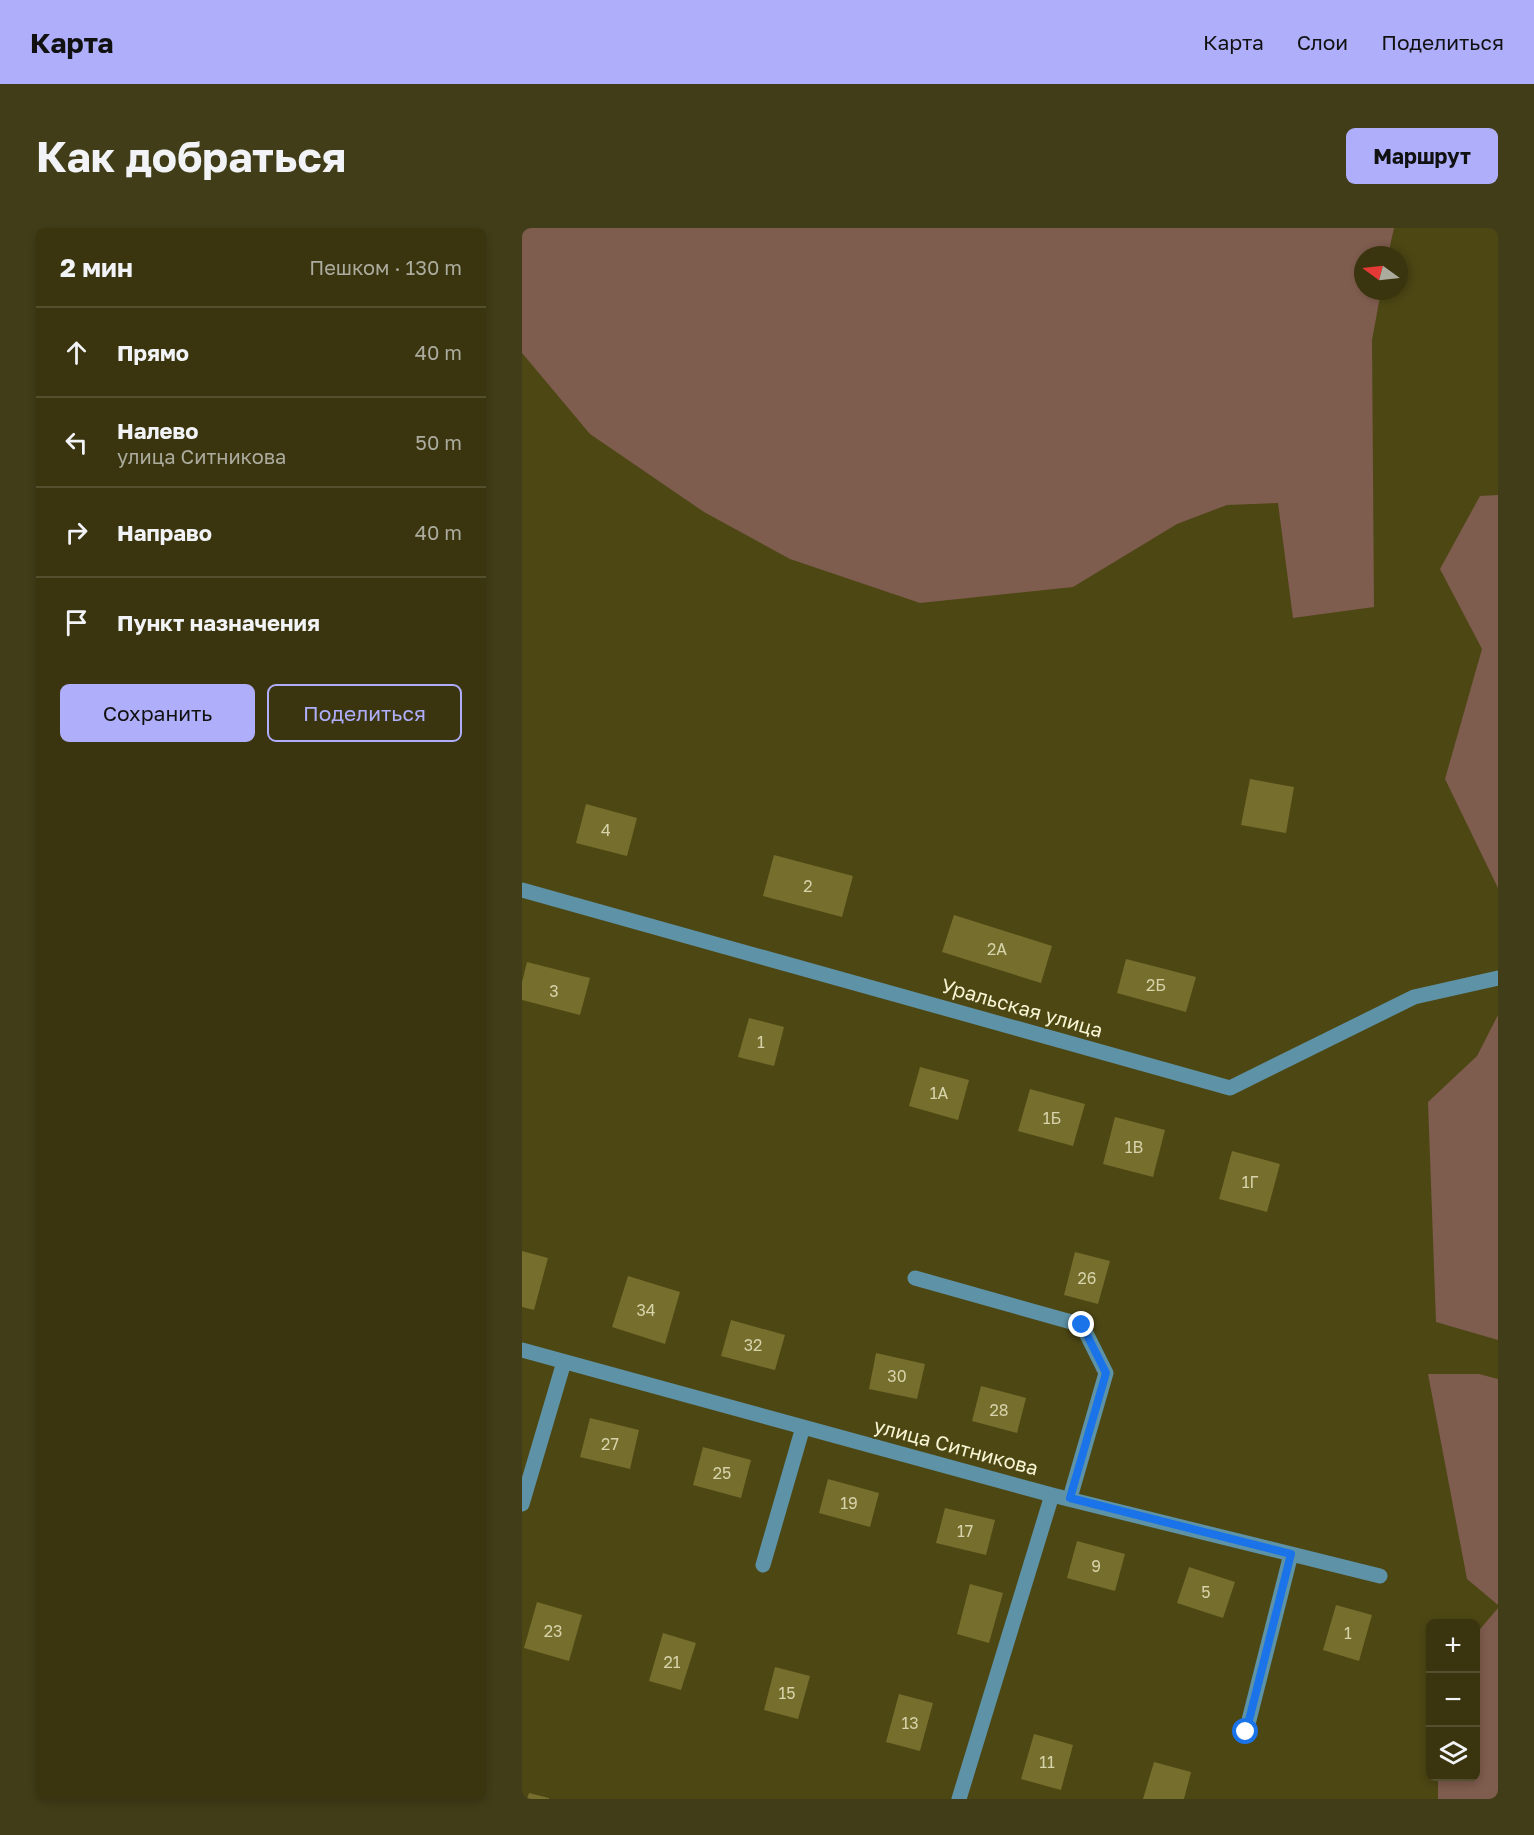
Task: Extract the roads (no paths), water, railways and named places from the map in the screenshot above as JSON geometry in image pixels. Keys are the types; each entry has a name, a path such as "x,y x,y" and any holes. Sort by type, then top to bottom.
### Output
{"street":[{"name":"Уральская улица","path":"522,890 1230,1088 1414,997 1498,978"},
{"path":"915,1278 1082,1325 1106,1373 1070,1498"},
{"name":"улица Ситникова","path":"522,1350 1052,1495 1380,1576"},
{"path":"522,1504 564,1362"},
{"path":"763,1564 803,1427"},
{"path":"959,1799 1052,1495"},
{"path":"1246,1732 1291,1554"}]}
